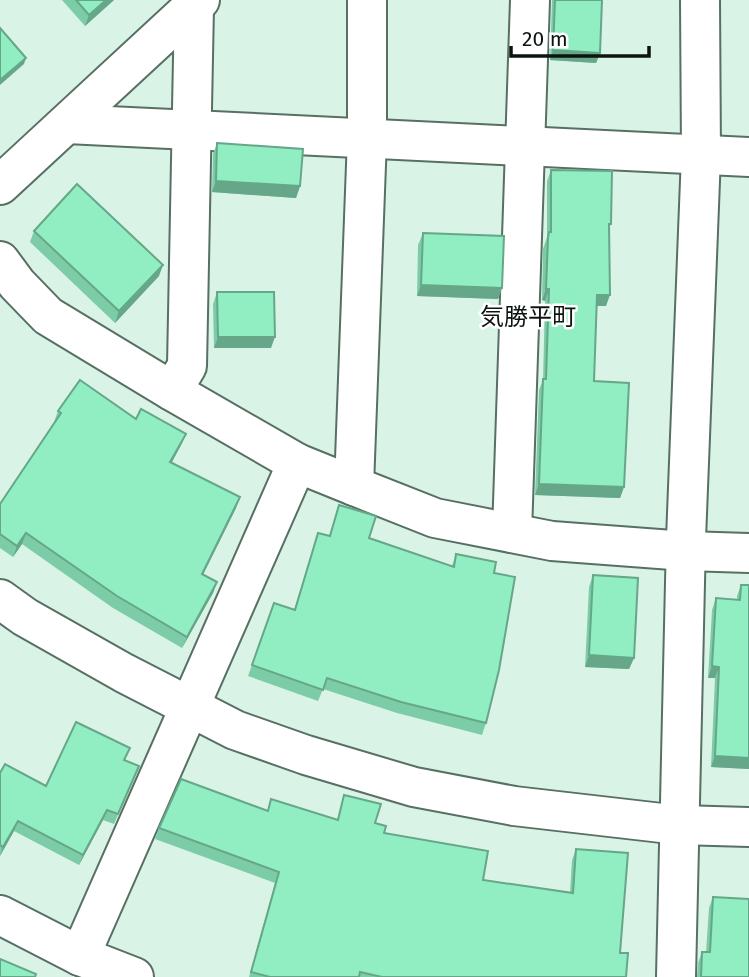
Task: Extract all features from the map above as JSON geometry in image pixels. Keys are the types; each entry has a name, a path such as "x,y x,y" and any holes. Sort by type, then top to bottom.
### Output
{"street":[{"path":"354,486 367,138 367,0"},
{"path":"512,533 530,0"},
{"path":"676,977 686,551 701,155 701,0"},
{"path":"0,185 197,3"},
{"path":"172,391 187,366 191,130 197,3"},
{"path":"67,124 749,157"},
{"path":"0,261 17,284 48,316 297,463 354,486 435,517 552,541 749,553"},
{"path":"80,956 297,463"},
{"path":"0,599 25,617 124,673 247,734 306,755 414,787 514,806 679,825 749,827"},
{"path":"0,915 80,956 134,977"}],"building":[{"path":"76,0 106,0 89,15"},
{"path":"555,0 602,0 600,53 553,50"},
{"path":"0,28 26,58 0,80"},
{"path":"217,143 303,149 300,186 216,181"},
{"path":"551,170 612,171 609,224 610,295 597,295 594,381 629,383 624,487 539,484 543,379 546,379 549,289 546,289 548,238 551,232"},
{"path":"77,184 163,265 119,311 34,231"},
{"path":"423,233 504,236 502,288 421,285"},
{"path":"217,292 274,292 275,337 218,337"},
{"path":"80,380 136,419 141,409 186,434 170,462 240,497 202,574 217,582 187,637 117,596 26,533 17,546 0,534 0,504"},
{"path":"339,505 376,516 369,538 454,567 456,554 496,562 494,573 515,577 499,670 486,723 401,702 327,678 323,690 252,665 274,603 295,610 318,533 330,536"},
{"path":"593,575 638,578 634,658 589,655"},
{"path":"741,585 749,585 749,758 715,756 719,667 712,666 716,598 740,600"},
{"path":"76,722 130,748 124,760 139,766 118,814 107,810 83,855 18,821 3,847 0,845 0,773 5,764 46,786"},
{"path":"181,779 268,811 271,799 338,820 344,795 381,804 375,823 386,826 384,833 488,851 483,880 573,893 576,849 628,853 620,953 628,953 626,977 382,977 360,972 359,977 270,977 251,972 279,872 159,828"},
{"path":"713,897 749,899 749,977 701,977 702,952 710,952"},
{"path":"0,959 36,974 35,977 0,977"}],"district":[{"name":"気勝平町","path":"528,317"}]}
